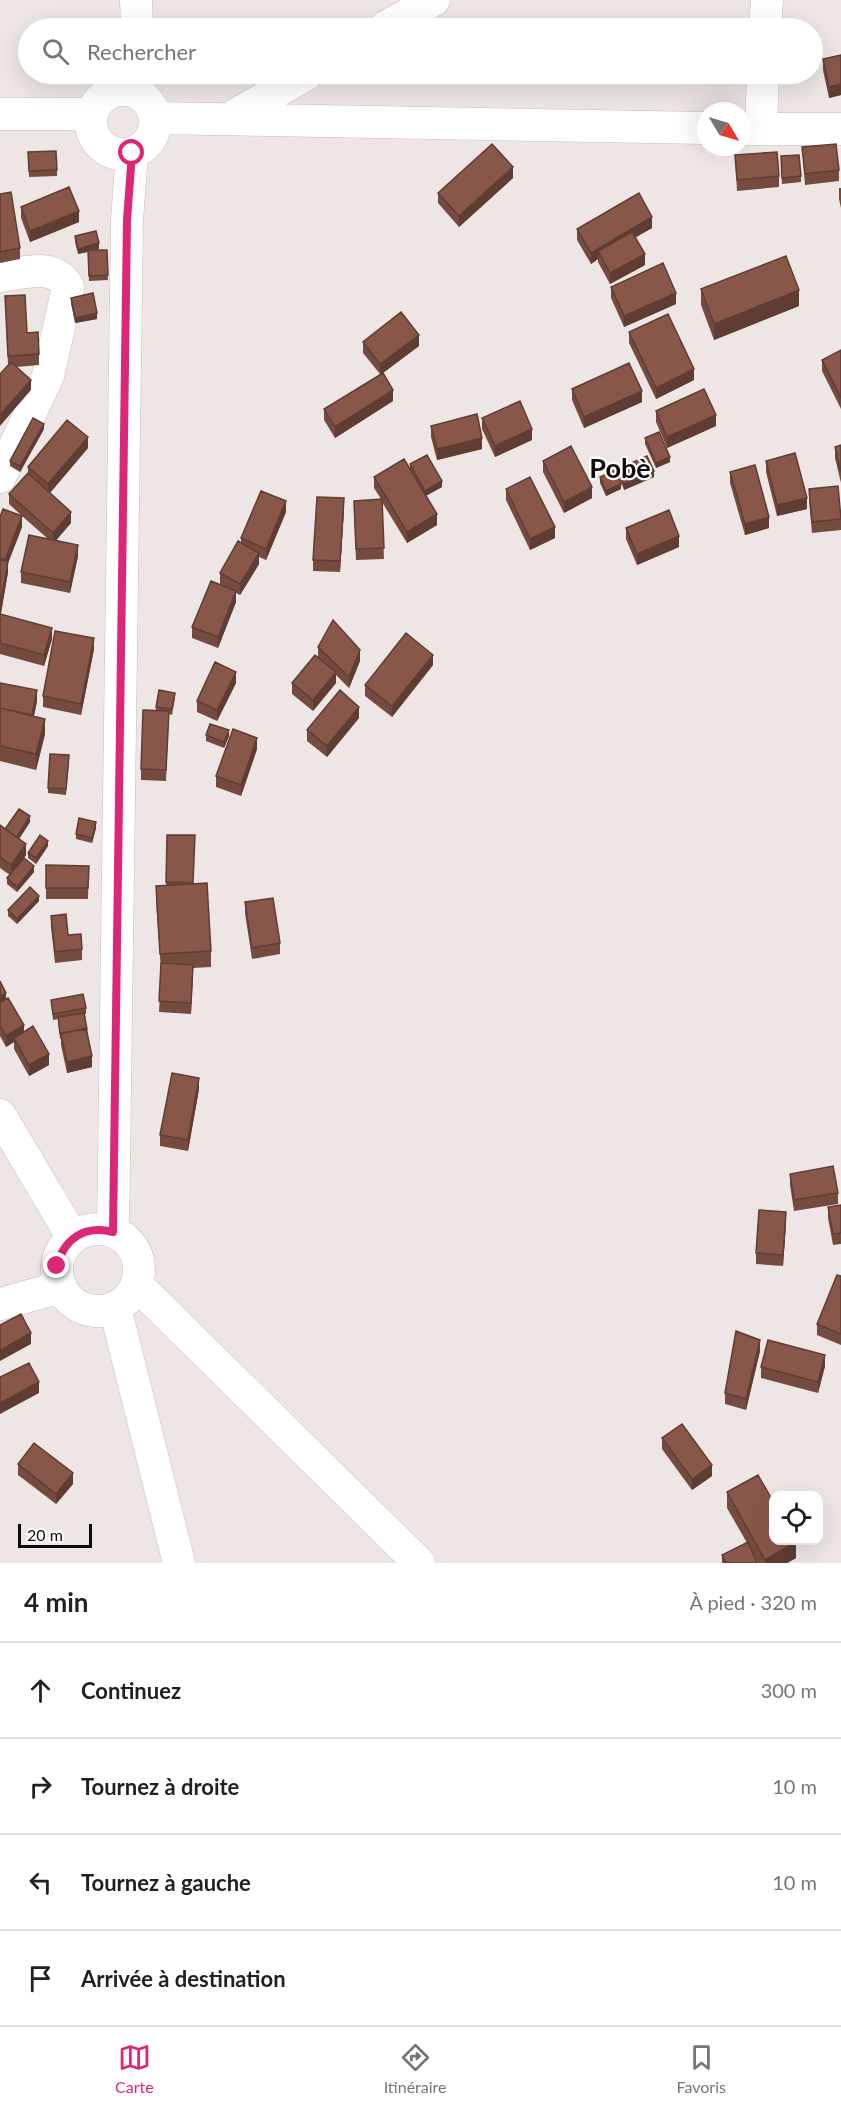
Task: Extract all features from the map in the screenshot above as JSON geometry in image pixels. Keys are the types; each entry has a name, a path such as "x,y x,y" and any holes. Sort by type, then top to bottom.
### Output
{"street":[{"path":"136,0 137,18"},
{"path":"402,18 434,0"},
{"path":"766,18 767,0"},
{"path":"133,84 114,90 96,104 90,125 100,146 121,154 132,153 142,148 150,140 156,118 137,84"},
{"path":"228,120 290,84"},
{"path":"761,84 752,129 841,129"},
{"path":"0,114 92,114"},
{"path":"156,118 697,128"},
{"path":"113,1232 127,220 132,153"},
{"path":"0,276 53,271 64,278 68,287 48,376 0,477"},
{"path":"0,1115 73,1238"},
{"path":"92,1230 113,1232 123,1237 136,1253 139,1264 137,1285 124,1302 115,1308 105,1311 83,1309 74,1304 61,1287 57,1266 60,1255 73,1238 92,1230"},
{"path":"137,1285 419,1563"},
{"path":"0,1304 61,1287"},
{"path":"115,1308 179,1563"}],"building":[{"path":"841,55 841,84 829,87 823,59"},
{"path":"492,144 513,167 459,216 438,193"},
{"path":"836,144 839,170 805,174 802,147"},
{"path":"56,151 57,170 29,171 28,152"},
{"path":"777,152 779,176 737,180 735,156 751,156 751,154"},
{"path":"799,155 801,176 782,178 781,156"},
{"path":"69,187 79,211 30,231 21,207"},
{"path":"11,192 20,248 0,252 0,194"},
{"path":"639,193 652,217 591,253 577,229"},
{"path":"96,231 99,243 78,249 75,236"},
{"path":"632,232 645,254 610,273 598,251"},
{"path":"88,250 107,250 108,275 89,276"},
{"path":"786,256 799,290 714,324 701,289"},
{"path":"663,263 676,293 624,316 611,287"},
{"path":"93,293 97,313 75,318 71,298"},
{"path":"25,295 27,333 38,332 39,354 8,356 5,296"},
{"path":"401,312 419,335 380,364 363,342"},
{"path":"668,314 694,369 656,388 629,332"},
{"path":"841,350 841,398 822,360"},
{"path":"11,362 31,380 0,415 0,374"},
{"path":"629,363 642,391 584,417 572,389"},
{"path":"383,373 393,390 335,427 324,409"},
{"path":"704,389 716,415 667,437 656,411"},
{"path":"520,401 532,429 495,446 482,418"},
{"path":"477,414 482,438 437,449 431,426"},
{"path":"33,418 44,424 20,466 10,461"},
{"path":"67,420 88,437 48,484 28,467"},
{"path":"659,432 670,457 656,463 645,438"},
{"path":"841,445 841,472 835,447"},
{"path":"571,446 592,487 564,502 543,461"},
{"path":"795,453 807,498 777,505 766,461"},
{"path":"427,455 442,481 425,491 410,464"},
{"path":"647,456 654,471 624,484 618,469"},
{"path":"404,459 437,514 407,532 374,477"},
{"path":"755,465 769,517 745,524 730,472"},
{"path":"615,470 621,484 606,491 600,477"},
{"path":"28,473 71,512 53,533 9,494"},
{"path":"530,477 555,527 530,539 506,489"},
{"path":"838,486 841,519 812,522 809,489"},
{"path":"261,491 286,501 266,549 241,538"},
{"path":"317,497 344,498 340,561 313,560"},
{"path":"382,499 384,548 356,549 354,501"},
{"path":"3,509 22,516 5,560 0,558 0,517"},
{"path":"669,510 679,536 637,554 626,528"},
{"path":"29,535 78,545 70,582 21,572"},
{"path":"238,541 259,553 240,584 220,573"},
{"path":"0,560 8,561 0,607"},
{"path":"211,581 236,591 218,637 192,627"},
{"path":"0,614 52,628 44,655 0,643"},
{"path":"333,620 360,650 349,677 318,647"},
{"path":"55,631 94,638 81,704 43,696"},
{"path":"406,633 433,655 392,706 365,685"},
{"path":"315,655 336,672 313,700 292,683"},
{"path":"215,662 236,672 217,710 197,701"},
{"path":"0,683 37,690 32,715 0,708"},
{"path":"159,690 175,693 172,709 156,707"},
{"path":"340,690 359,707 327,746 307,730"},
{"path":"0,708 45,719 36,754 0,746"},
{"path":"143,710 169,711 166,770 141,769"},
{"path":"210,724 229,730 224,742 206,735"},
{"path":"233,729 257,738 241,785 216,776"},
{"path":"50,754 69,755 66,789 48,788"},
{"path":"19,809 30,816 17,837 5,829"},
{"path":"79,818 96,822 92,838 76,834"},
{"path":"0,825 26,844 11,865 0,857"},
{"path":"40,835 48,841 36,858 28,853"},
{"path":"167,835 195,835 193,883 166,882"},
{"path":"24,858 34,866 17,887 7,878"},
{"path":"46,865 89,866 88,888 46,888"},
{"path":"207,883 211,951 160,954 156,886"},
{"path":"30,887 39,896 17,919 8,910"},
{"path":"273,898 280,943 252,948 245,902"},
{"path":"66,914 68,935 81,934 82,949 55,952 51,916"},
{"path":"161,963 193,965 191,1003 159,1001"},
{"path":"0,981 6,993 0,997"},
{"path":"83,994 86,1008 53,1014 51,1000"},
{"path":"8,998 24,1025 6,1036 0,1025 0,1002"},
{"path":"84,1013 87,1029 60,1033 58,1017"},
{"path":"33,1026 49,1054 29,1065 14,1038"},
{"path":"86,1028 92,1056 67,1062 61,1034"},
{"path":"172,1073 199,1078 188,1140 160,1135"},
{"path":"833,1166 838,1193 794,1200 790,1174"},
{"path":"841,1205 841,1233 833,1234 828,1207"},
{"path":"759,1210 786,1212 783,1255 756,1253"},
{"path":"837,1275 841,1276 841,1334 817,1324"},
{"path":"21,1314 31,1333 0,1350 0,1325"},
{"path":"736,1331 760,1340 746,1399 725,1393"},
{"path":"768,1340 825,1355 818,1382 761,1367"},
{"path":"29,1363 39,1382 0,1403 0,1377"},
{"path":"682,1424 712,1465 692,1479 662,1438"},
{"path":"34,1443 73,1473 56,1494 18,1464"},
{"path":"758,1475 769,1494 769,1545 791,1545 765,1560 727,1492"},
{"path":"748,1542 757,1563 726,1563 722,1555"}],"district":[{"name":"Pobè","path":"620,467"}],"route":[{"path":"57,1266 65,1246 82,1232 103,1229 113,1232 127,220 132,153"}]}
